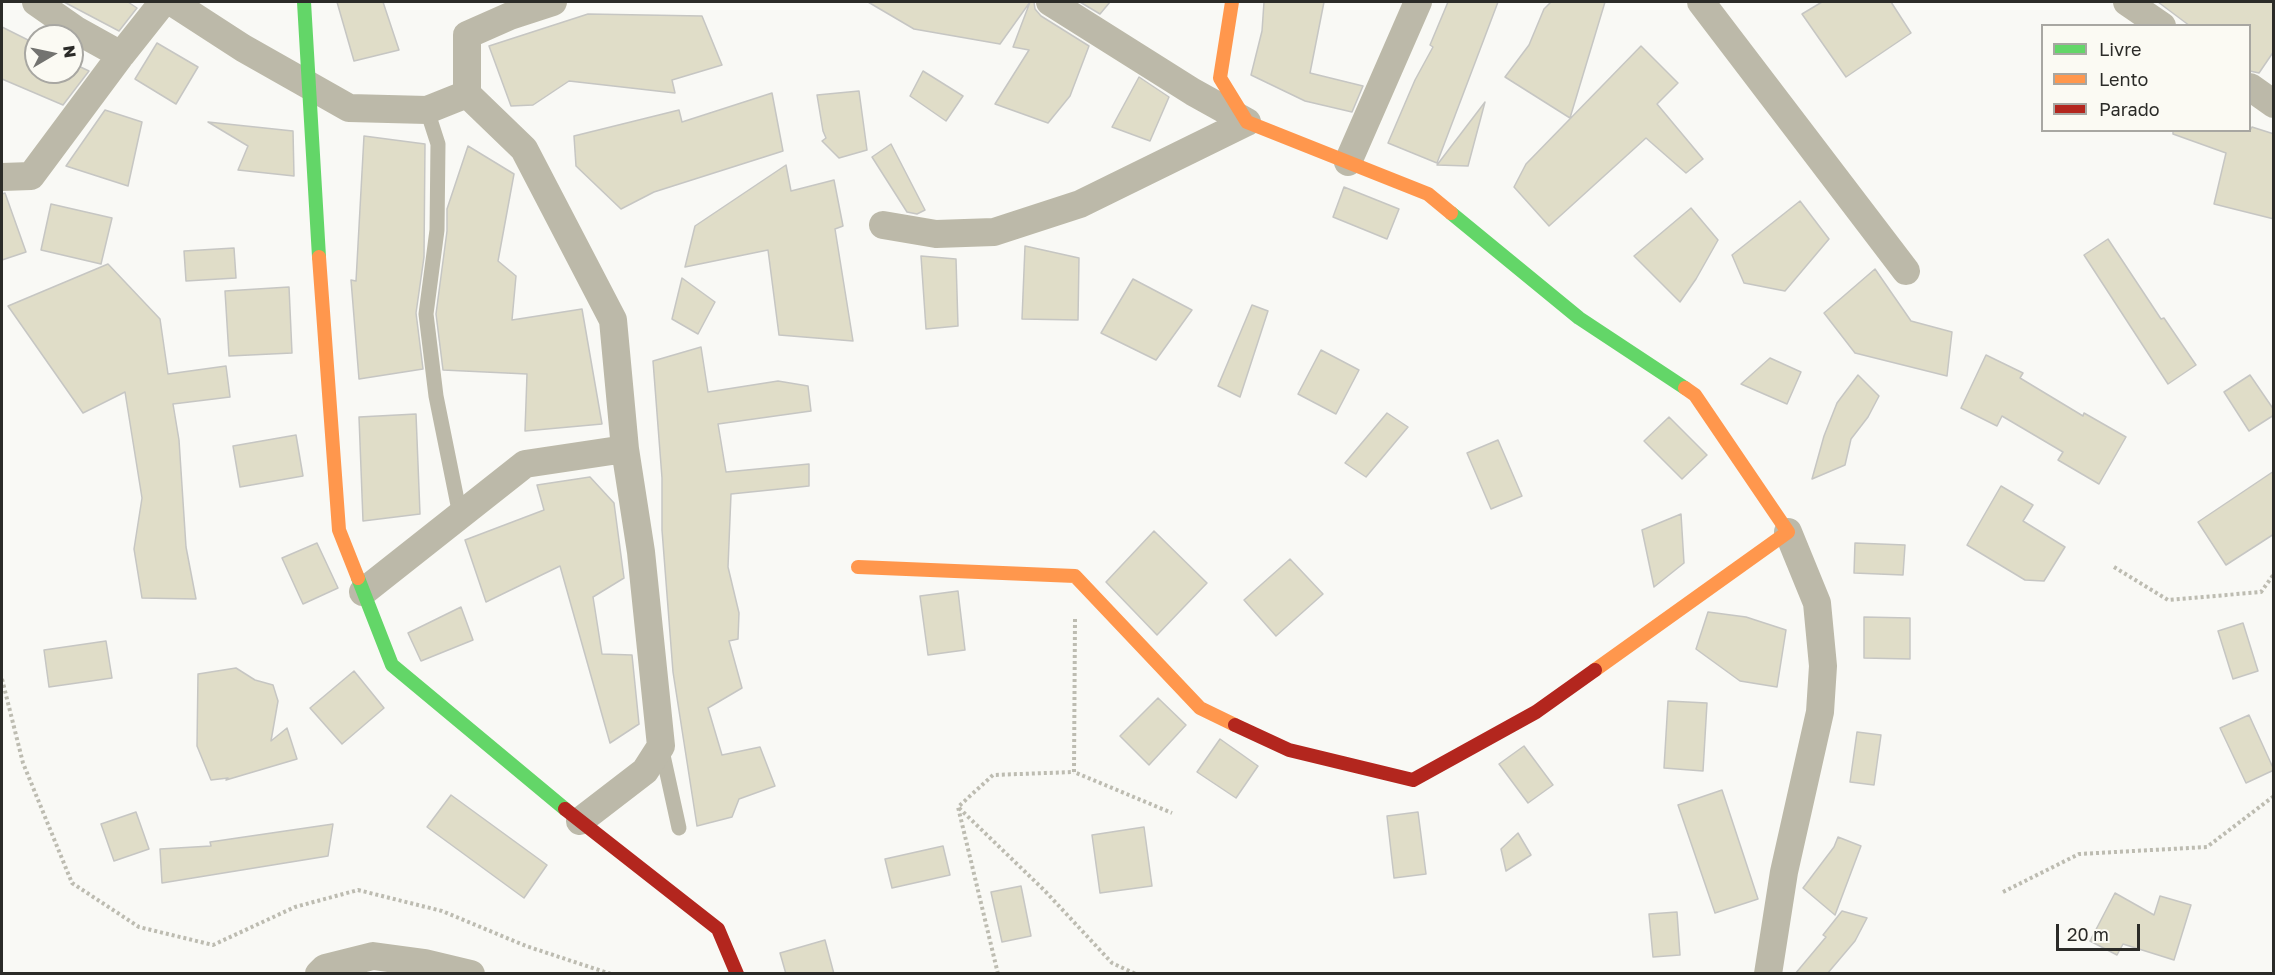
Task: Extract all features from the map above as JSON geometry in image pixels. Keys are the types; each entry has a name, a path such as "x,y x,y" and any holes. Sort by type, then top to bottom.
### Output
{"street":[{"path":"36,2 76,30 121,55"},
{"path":"2,177 31,177 163,2"},
{"path":"172,2 243,48 349,108 427,110 467,94"},
{"path":"304,2 339,530 392,665 580,821 718,929 737,974"},
{"path":"553,2 510,16 466,35 467,94 524,149 613,321 625,449 641,552 661,746 645,771 580,821"},
{"path":"1050,2 1193,92 1247,122 1428,194 1579,318 1695,395 1788,532 1817,603 1822,666 1820,712 1784,872 1768,974"},
{"path":"1232,2 1220,78 1247,122"},
{"path":"1348,162 1418,2"},
{"path":"1701,2 1906,271"},
{"path":"2127,2 2159,24"},
{"path":"2251,88 2274,104"},
{"path":"883,225 936,234 994,232 1080,204 1247,122"},
{"path":"363,592 525,464 625,449"},
{"path":"858,567 1075,576 1200,708 1289,750 1413,780 1536,712 1788,532"},
{"path":"319,974 325,968 373,956 425,963 471,974"}],"lane":[{"path":"427,110 438,144 437,230 426,314 436,396 460,515"},
{"path":"661,746 679,828"}],"path":[{"path":"2114,567 2168,600 2261,592 2274,574"},
{"path":"1074,772 1075,576"},
{"path":"2,679 23,763 72,883 139,927 213,945 295,908 358,890 442,911 525,946 611,974"},
{"path":"958,807 993,775 1074,772 1172,813"},
{"path":"2003,892 2079,854 2207,847 2274,796"},
{"path":"958,807 998,974"},
{"path":"958,807 1046,891 1113,963 1136,974"}],"building":[{"path":"64,2 128,2 137,8 119,31"},
{"path":"337,2 383,2 399,50 354,61"},
{"path":"868,2 1030,2 1000,44 914,29"},
{"path":"1030,2 1034,2 1035,9 1041,16 1089,46 1070,96 1048,123 995,104 1029,50 1013,47"},
{"path":"1080,2 1110,2 1100,14"},
{"path":"1264,2 1324,2 1310,73 1363,86 1352,112 1305,101 1251,75 1262,31"},
{"path":"1448,2 1498,2 1437,163 1388,143 1415,80 1433,47 1430,45"},
{"path":"1551,2 1605,2 1570,118 1505,77 1529,45 1544,9"},
{"path":"1822,2 1891,2 1911,33 1846,77 1802,14"},
{"path":"2158,2 2274,2 2274,51 2259,73 2251,71 2251,24 2187,24"},
{"path":"588,14 702,16 722,65 672,80 675,93 569,81 533,105 511,106 489,46"},
{"path":"2,27 24,38 24,84 79,84 63,105 2,79"},
{"path":"157,43 198,67 176,104 135,79"},
{"path":"1641,46 1678,83 1657,104 1703,159 1686,173 1646,138 1549,226 1514,187 1526,164"},
{"path":"923,71 963,96 946,121 910,96"},
{"path":"1139,77 1169,97 1150,141 1112,127"},
{"path":"859,91 867,150 839,158 822,141 826,138 817,95"},
{"path":"772,93 783,151 654,192 621,209 576,166 574,136 679,110 682,122"},
{"path":"1485,102 1468,166 1437,165"},
{"path":"105,110 142,122 128,186 66,166"},
{"path":"208,122 293,131 294,176 238,170 248,146"},
{"path":"2251,128 2274,134 2274,219 2214,204 2226,153 2173,134 2173,132 2251,132"},
{"path":"364,136 425,144 424,257 416,313 423,369 359,379 351,280 356,281"},
{"path":"891,144 925,210 917,214 907,212 872,157"},
{"path":"468,146 514,174 498,261 516,276 512,320 582,309 602,424 525,431 527,374 443,370 436,314 447,231 447,209"},
{"path":"786,165 791,191 834,180 843,226 835,229 853,341 779,335 768,250 685,267 695,226"},
{"path":"1344,187 1399,209 1387,239 1333,217"},
{"path":"5,193 26,252 2,260 2,194"},
{"path":"1800,201 1829,239 1785,291 1744,283 1732,255"},
{"path":"51,204 112,218 101,264 41,250"},
{"path":"1691,208 1718,240 1680,302 1634,256"},
{"path":"2108,239 2161,319 2164,318 2196,365 2168,384 2084,255"},
{"path":"1025,246 1079,258 1078,320 1022,319"},
{"path":"234,248 236,278 186,281 184,251"},
{"path":"921,256 956,259 958,326 926,329"},
{"path":"108,264 160,319 168,374 226,366 230,397 173,404 179,440 186,547 196,599 142,598 134,549 142,498 125,392 83,413 8,306"},
{"path":"1875,269 1911,321 1952,332 1947,376 1855,353 1824,313"},
{"path":"682,278 715,302 698,334 672,319"},
{"path":"1133,279 1192,310 1156,360 1101,333"},
{"path":"289,287 292,353 229,356 225,291"},
{"path":"1252,305 1268,311 1240,397 1218,386"},
{"path":"701,347 708,392 778,381 808,386 811,411 718,424 726,472 809,464 809,486 731,494 728,567 739,613 738,639 729,641 742,688 708,708 722,755 760,747 775,786 739,799 732,817 697,826 673,672 662,530 662,478 653,361"},
{"path":"1321,350 1359,370 1336,414 1298,394"},
{"path":"1986,355 2023,373 2020,378 2083,416 2084,413 2126,437 2099,484 2058,460 2063,452 2002,416 1997,426 1961,408"},
{"path":"1770,358 1801,372 1787,404 1741,384"},
{"path":"1858,375 1879,396 1868,417 1851,439 1845,465 1812,479 1824,436 1837,403"},
{"path":"2250,375 2274,410 2274,415 2249,431 2224,392"},
{"path":"1387,413 1408,427 1366,477 1345,463"},
{"path":"416,414 420,514 363,521 359,417"},
{"path":"1669,417 1707,455 1682,479 1644,441"},
{"path":"296,435 303,476 240,487 233,446"},
{"path":"1498,440 1522,496 1491,509 1467,453"},
{"path":"2274,471 2274,534 2226,565 2198,522"},
{"path":"590,477 614,503 624,578 593,597 602,654 632,655 639,724 610,743 560,566 486,602 465,540 544,510 537,485"},
{"path":"2001,486 2033,505 2023,521 2065,547 2044,581 2025,580 1967,545"},
{"path":"1681,514 1684,563 1654,587 1642,530"},
{"path":"1154,531 1207,583 1157,635 1106,582"},
{"path":"317,543 338,588 303,604 282,558"},
{"path":"1855,543 1905,545 1903,575 1854,573"},
{"path":"1290,559 1323,594 1276,636 1244,600"},
{"path":"958,591 965,650 928,655 920,596"},
{"path":"461,607 473,640 421,661 408,633"},
{"path":"1708,612 1746,617 1786,630 1777,687 1740,681 1696,649"},
{"path":"1864,617 1910,618 1910,659 1864,658"},
{"path":"2243,623 2258,671 2233,679 2218,631"},
{"path":"106,641 112,678 49,687 44,650"},
{"path":"236,668 255,680 273,685 278,701 271,741 287,728 297,759 226,780 228,778 211,780 197,746 198,674"},
{"path":"354,671 384,708 342,744 310,708"},
{"path":"1158,698 1186,725 1149,765 1120,736"},
{"path":"1668,701 1707,703 1703,771 1664,768"},
{"path":"2249,715 2274,770 2246,783 2220,728"},
{"path":"1857,732 1881,735 1874,785 1850,782"},
{"path":"1220,739 1258,766 1236,798 1197,772"},
{"path":"1524,746 1553,785 1528,803 1499,764"},
{"path":"1722,790 1758,899 1715,913 1678,805"},
{"path":"451,795 547,865 524,898 427,827"},
{"path":"136,812 149,849 114,861 101,824"},
{"path":"1418,812 1426,874 1394,878 1387,816"},
{"path":"333,824 328,856 162,883 160,849 211,846 210,842"},
{"path":"1144,827 1152,886 1100,893 1092,835"},
{"path":"1518,833 1531,855 1506,871 1501,849"},
{"path":"1838,837 1861,846 1835,915 1803,888 1834,847"},
{"path":"943,846 950,875 892,888 885,859"},
{"path":"1021,886 1031,936 1002,942 991,892"},
{"path":"2115,893 2154,915 2160,896 2191,905 2174,960 2123,944 2117,955 2090,941"},
{"path":"1842,911 1867,918 1855,941 1827,974 1795,974 1826,937 1823,935"},
{"path":"1677,912 1680,955 1653,957 1649,914"},
{"path":"825,940 834,974 786,974 780,953"}],"traffic: fast":[{"path":"304,2 319,257"},
{"path":"1451,213 1579,318 1685,388"},
{"path":"358,578 392,665 565,809"}],"traffic: slow":[{"path":"1232,2 1220,78 1247,122 1428,194 1451,213"},
{"path":"319,257 339,530 358,578"},
{"path":"1595,670 1788,532 1695,395 1685,388"},
{"path":"858,567 1075,576 1200,708 1235,725"}],"traffic: jam":[{"path":"1235,725 1289,750 1413,780 1536,712 1595,670"},
{"path":"565,809 718,929 737,974"}]}
